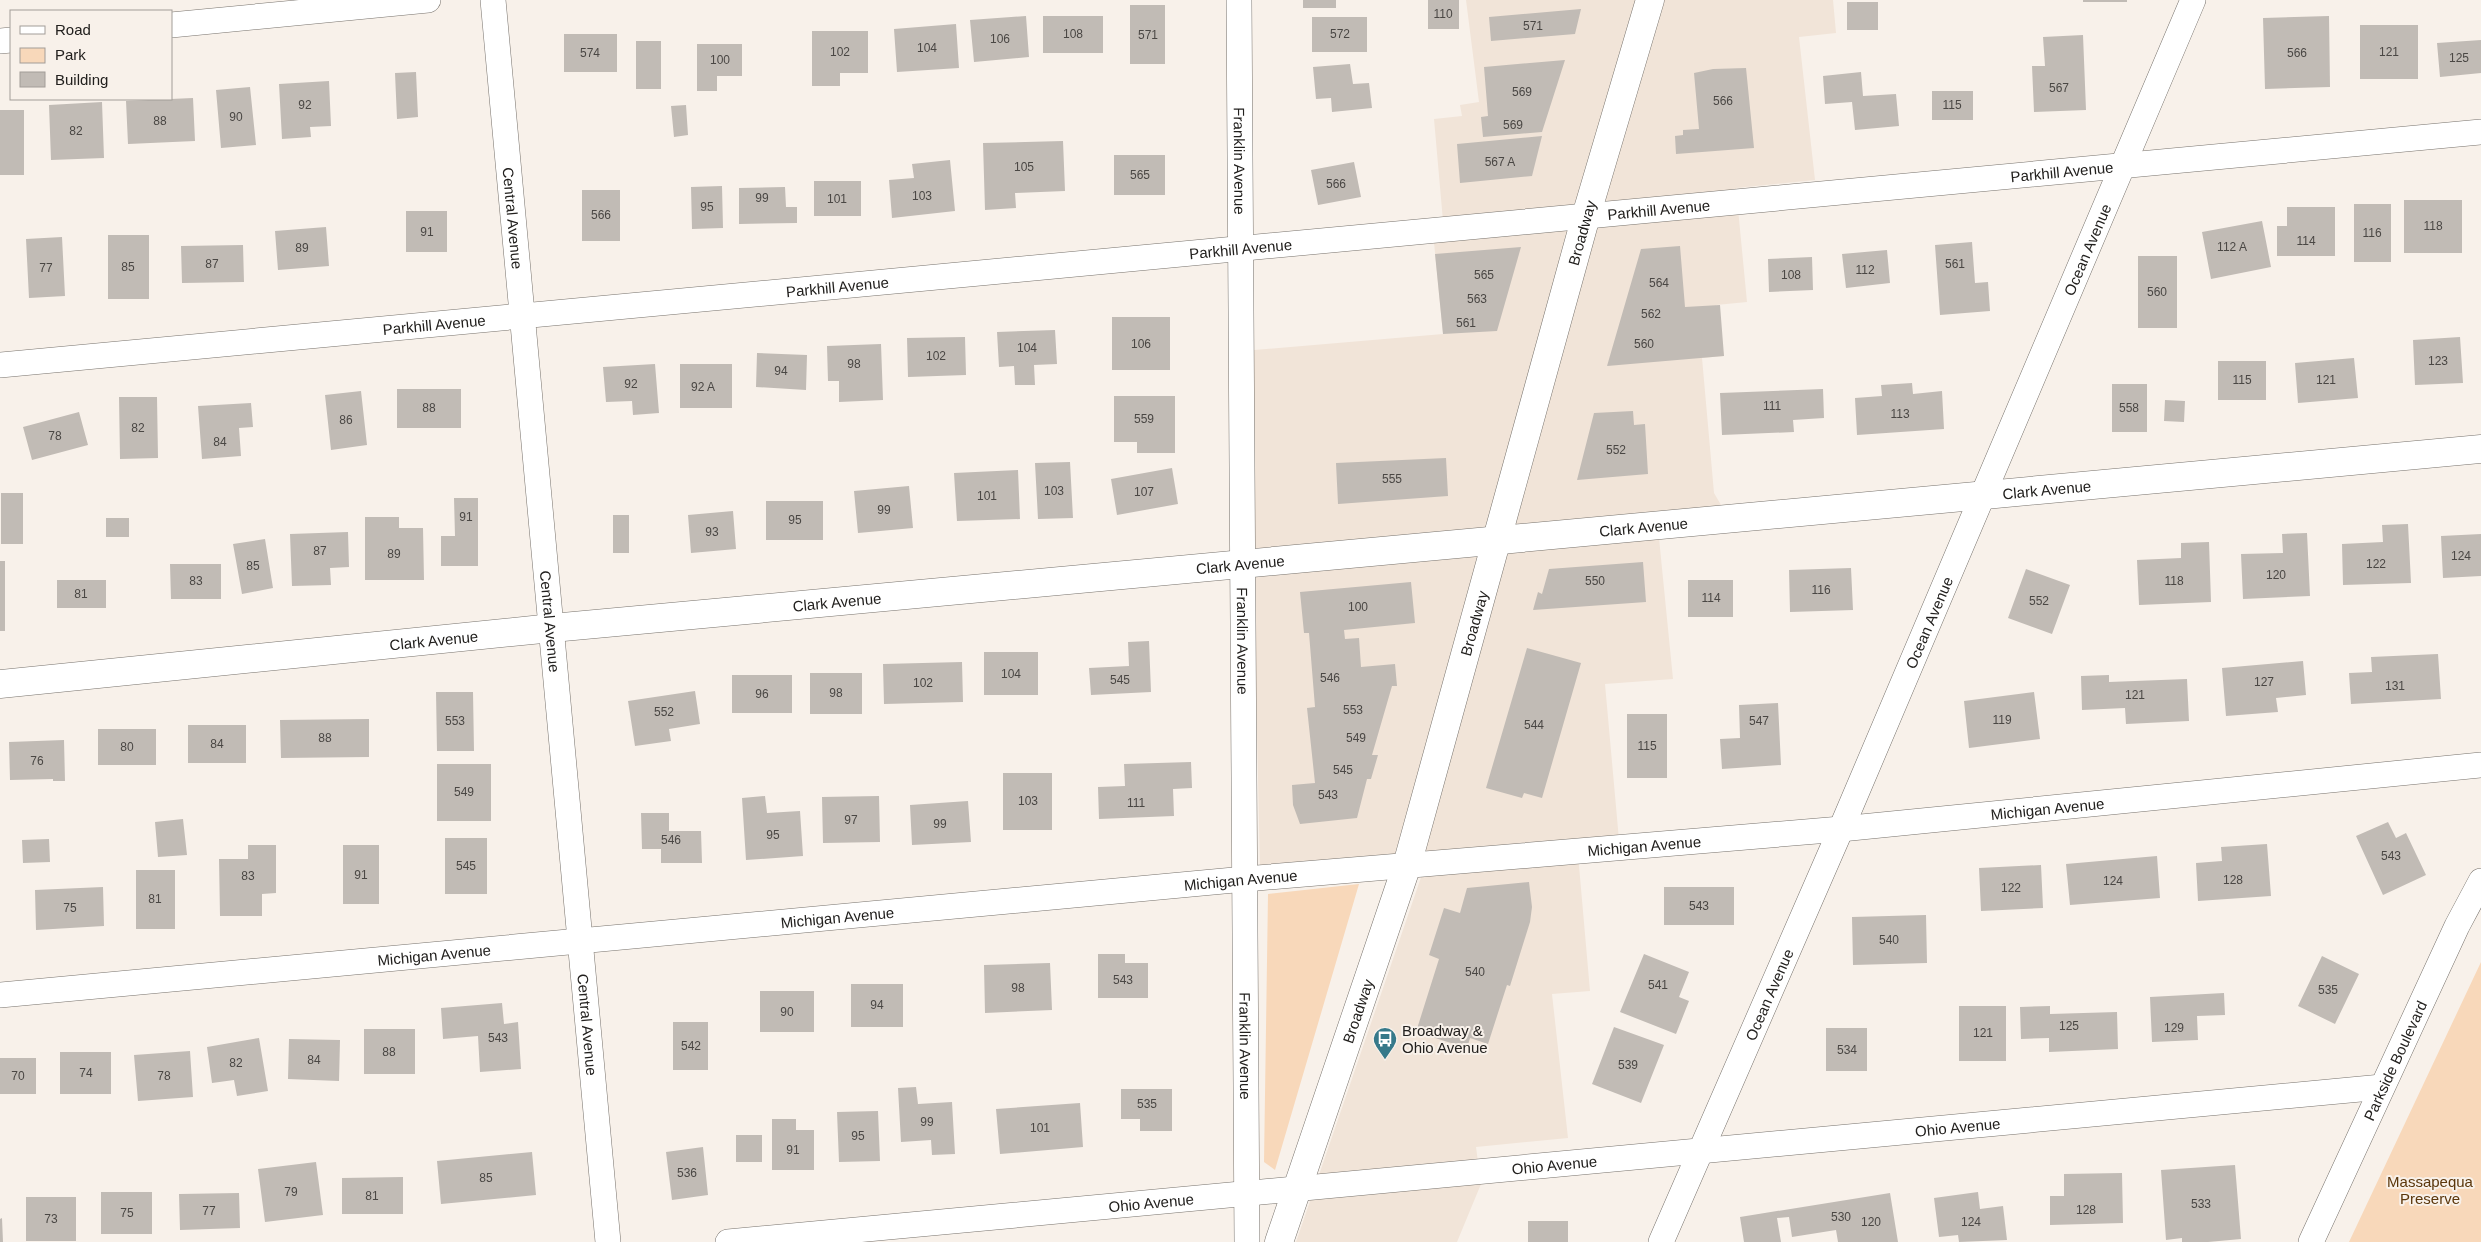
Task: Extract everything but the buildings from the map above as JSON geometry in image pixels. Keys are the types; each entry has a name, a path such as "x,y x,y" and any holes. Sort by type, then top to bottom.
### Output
{"street":[{"path":"172,25 428,0"},
{"name":"Central Avenue","path":"493,0 608,1242"},
{"name":"Franklin Avenue","path":"1239,0 1247,1242"},
{"name":"Broadway","path":"1280,1242 1407,865 1586,216 1650,0"},
{"name":"Ocean Avenue","path":"1662,1242 1841,829 2124,165 2192,0"},
{"name":"Parkhill Avenue","path":"0,365 2481,132"},
{"name":"Clark Avenue","path":"0,684 552,628 1496,539 1982,497 2481,449"},
{"name":"Michigan Avenue","path":"0,995 1245,879 1841,829 2481,765"},
{"name":"Parkside Boulevard","path":"2311,1242 2457,926 2481,882"},
{"name":"Ohio Avenue","path":"728,1242 2382,1088"}],"shaded area":[{"path":"1466,0 1833,0 1836,33 1799,37 1815,180 1736,188 1747,302 1716,305 1724,356 1702,358 1714,493 1724,510 1657,518 1673,679 1605,684 1619,840 1577,843 1590,991 1552,994 1568,1138 1476,1147 1481,1184 1457,1242 1296,1242 1429,854 1260,868 1253,552 1242,351 1443,334 1432,222 1443,221 1434,119 1462,116 1460,105 1479,102"}],"green space":[{"path":"1359,884 1275,1170 1264,1162 1268,894"},
{"name":"Massapequa Preserve","path":"2481,962 2481,1242 2349,1242"}],"place":[{"name":"Broadway & Ohio Avenue","path":"1385,1060"}]}
